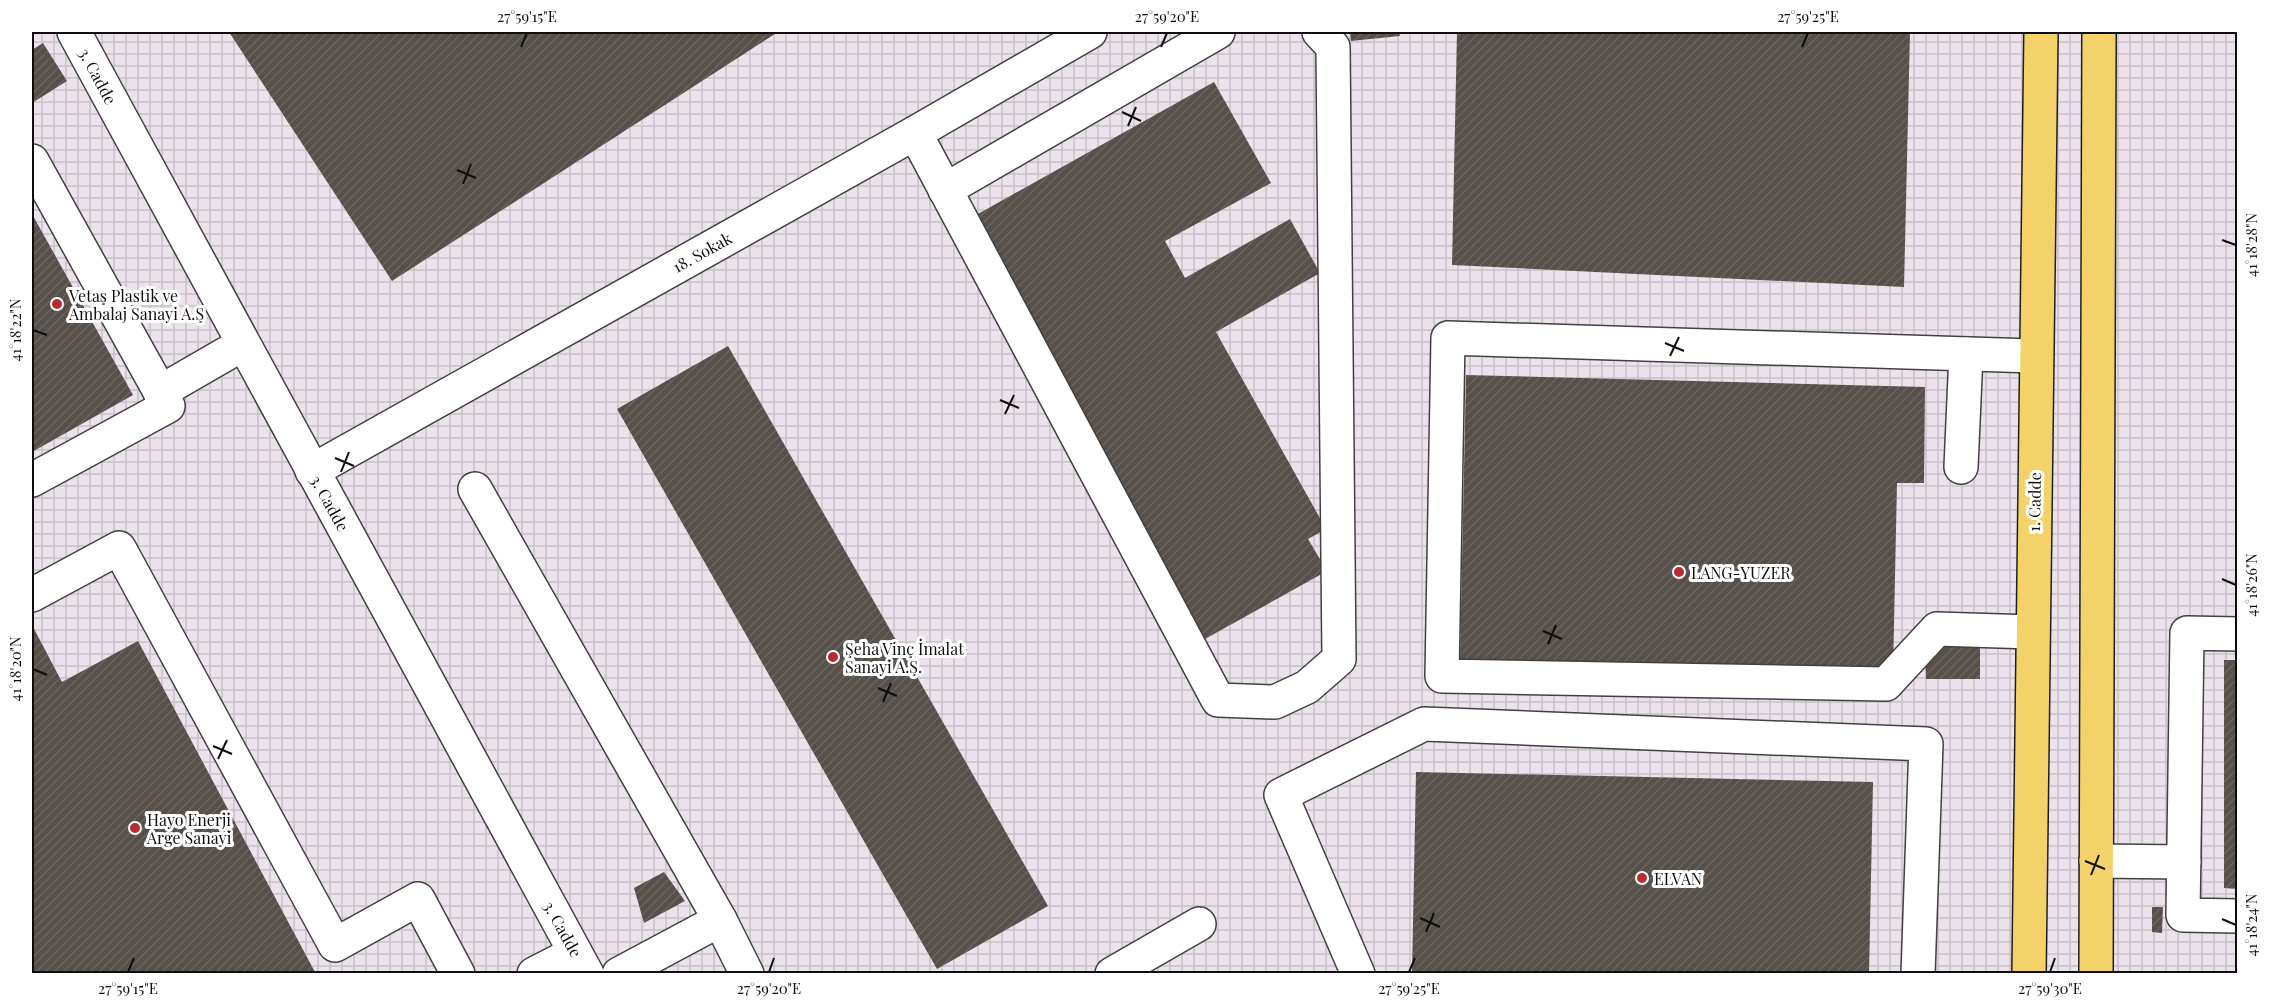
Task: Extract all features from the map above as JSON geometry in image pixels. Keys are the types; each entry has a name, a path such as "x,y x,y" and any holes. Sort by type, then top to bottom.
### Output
{"main road":[{"name":"1. Cadde","path":"2029,974 2041,32"},
{"path":"2096,974 2099,32"}],"street":[{"name":"3. Cadde","path":"74,32 581,963"},
{"name":"18. Sokak","path":"312,471 915,133 1090,32"},
{"path":"945,190 1218,32"},
{"path":"915,133 1218,700 1275,702 1307,687 1339,659 1333,46 1319,32"},
{"path":"32,161 168,406 32,480"},
{"path":"2032,632 1937,629 1886,684 1442,676 1448,338 2036,356"},
{"path":"160,392 243,344"},
{"path":"1960,467 1966,354"},
{"path":"475,489 720,920 747,974"},
{"path":"32,595 119,548 335,945 418,899 458,974"},
{"path":"2238,634 2187,633 2184,862 2184,915 2238,916"},
{"path":"1358,974 1281,795 1424,724 1926,744 1918,974"},
{"path":"2097,861 2184,862"},
{"path":"619,974 720,920"},
{"path":"1112,974 1199,924"},
{"path":"534,974 581,963"}],"shaded area":[{"path":"32,32 2237,32 2237,973 32,973"}],"building":[{"path":"229,32 778,32 392,281"},
{"path":"1350,32 1399,32 1400,36 1351,41"},
{"path":"1457,32 1910,32 1904,287 1452,265"},
{"path":"43,43 67,81 32,103 32,50"},
{"path":"1214,82 1271,183 1165,241 1185,278 1290,219 1320,273 1216,332 1326,529 1308,539 1327,571 1205,639 969,219"},
{"name":"Vetaş Plastik ve Ambalaj Sanayi A.Ş","path":"32,214 133,395 32,452"},
{"name":"Şeha Vinç İmalat Sanayi A.Ş.","path":"728,346 1048,906 937,969 617,409"},
{"name":"LANG-YUZER","path":"1466,375 1925,387 1924,483 1897,483 1893,671 1460,660"},
{"name":"Hayo Enerji Arge Sanayi","path":"32,625 62,682 138,641 316,974 32,974"},
{"path":"1925,646 1980,646 1980,679 1926,679"},
{"path":"2224,660 2238,660 2238,889 2224,888"},
{"name":"ELVAN","path":"1416,772 1873,782 1869,974 1412,974"},
{"path":"664,872 685,901 644,923 634,888"},
{"path":"2152,907 2163,907 2162,933 2152,932"}],"place":[{"name":"Vetaş Plastik ve Ambalaj Sanayi A.Ş","path":"57,304"},
{"name":"LANG-YUZER","path":"1679,572"},
{"name":"Şeha Vinç İmalat Sanayi A.Ş.","path":"833,657"},
{"name":"Hayo Enerji Arge Sanayi","path":"135,828"},
{"name":"ELVAN","path":"1642,878"}]}
